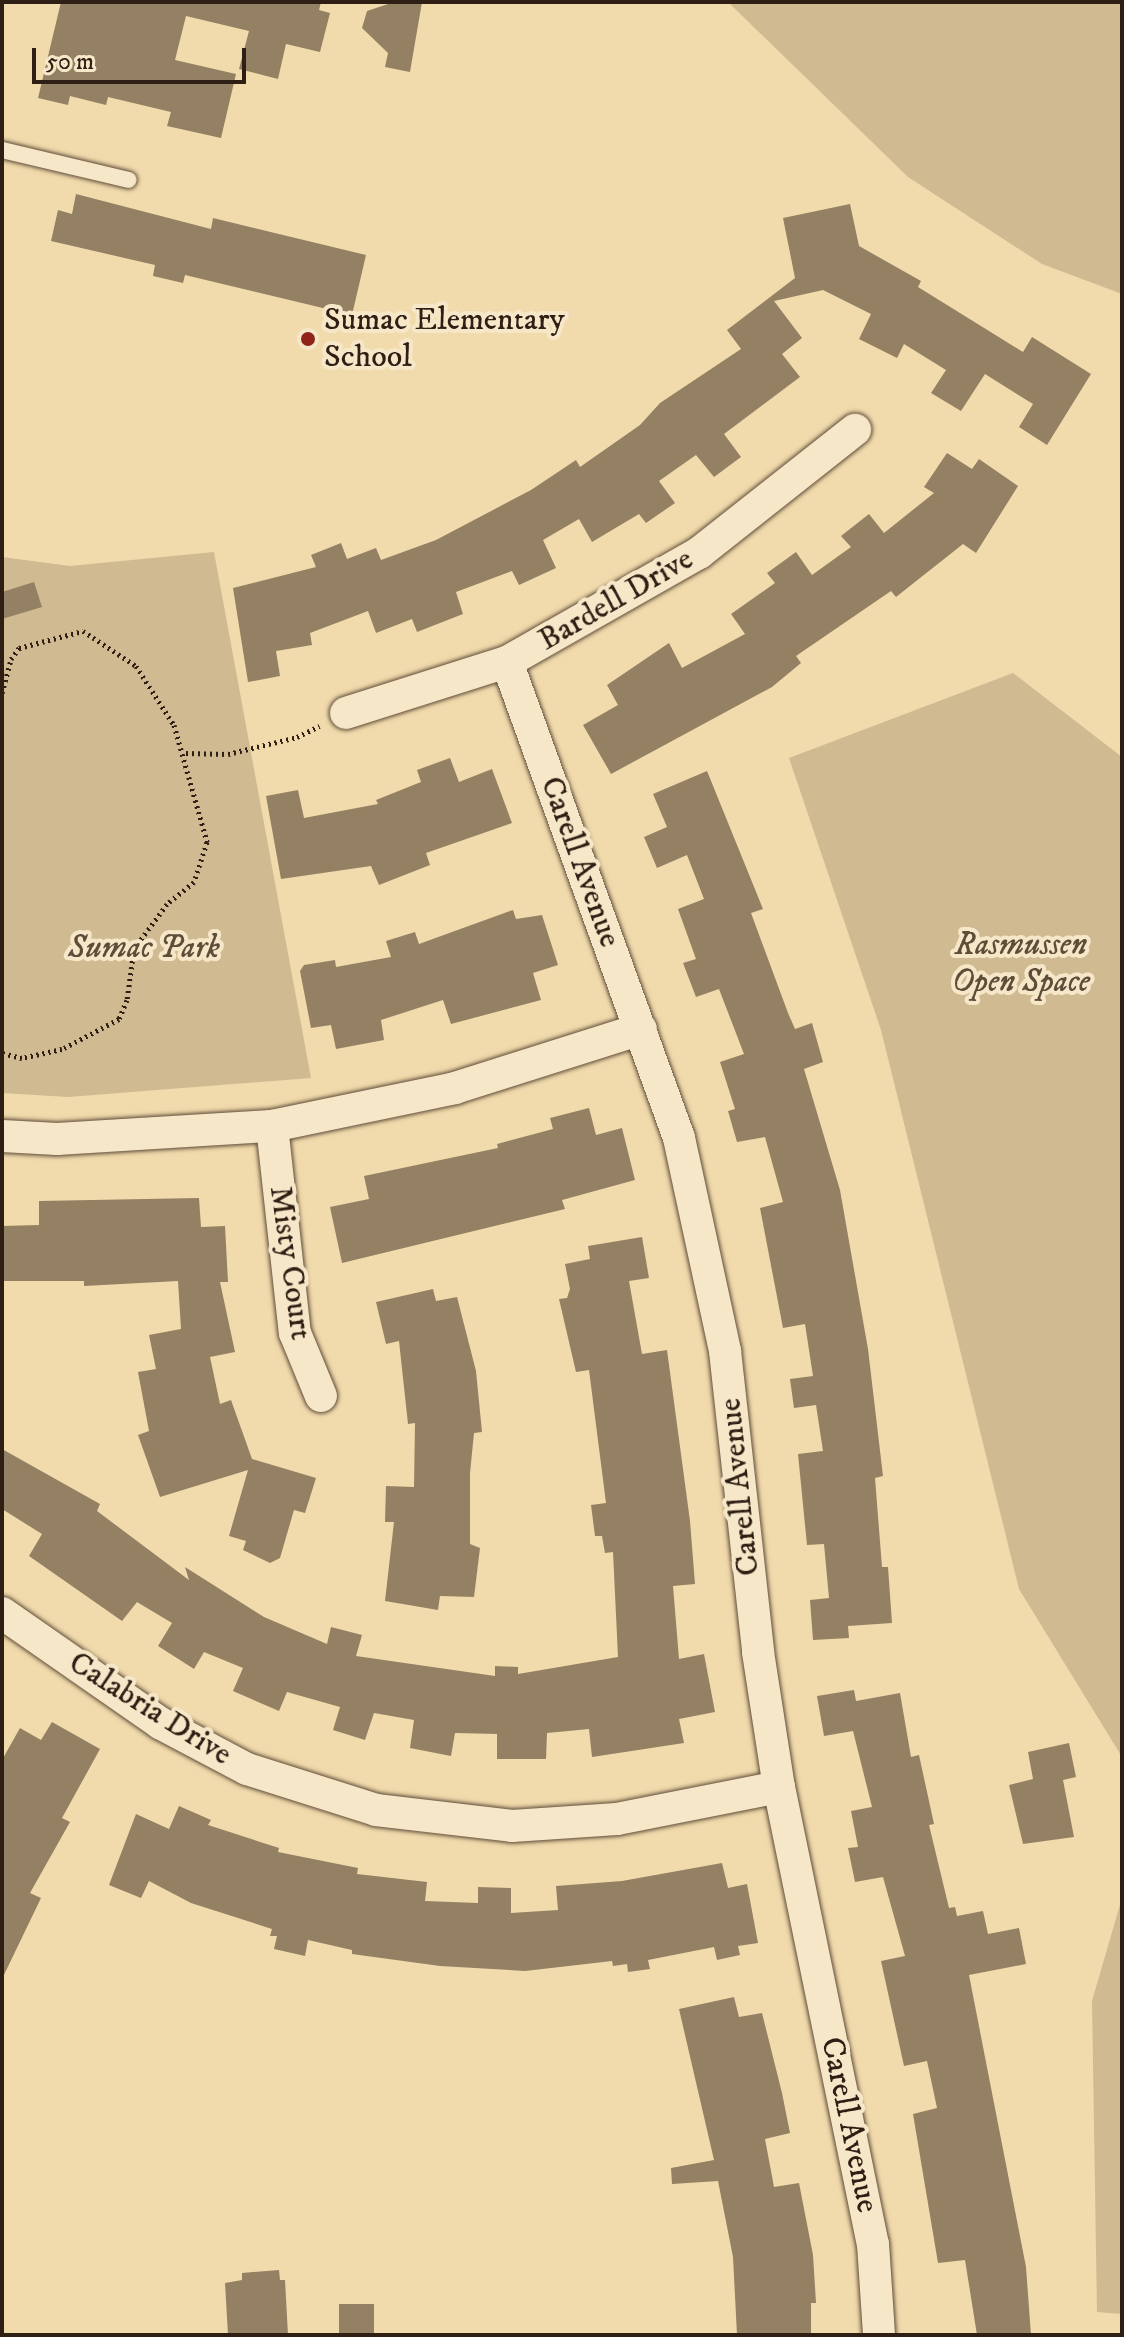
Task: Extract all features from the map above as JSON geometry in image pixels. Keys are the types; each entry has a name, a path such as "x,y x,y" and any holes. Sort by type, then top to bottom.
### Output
{"street":[{"name":"Bardell Drive","path":"346,713 507,662 699,553 855,430"},
{"name":"Carell Avenue","path":"507,662 679,1138 725,1351 758,1652 779,1787 873,2244 879,2335"},
{"path":"2,1136 57,1139 272,1126 455,1088 641,1029"},
{"name":"Misty Court","path":"272,1126 295,1333 321,1396"},
{"name":"Calabria Drive","path":"7,1626 160,1723 247,1769 376,1810 512,1826 617,1819 779,1787"}],"lane":[{"path":"2,150 129,180"}],"path":[{"path":"2,693 11,659 19,648 83,631 136,666 186,753 207,842 205,860 194,882 167,904 134,949 127,1000 119,1019 62,1049 22,1058 2,1053"},
{"path":"186,753 228,754 297,737 346,713"}],"green space":[{"path":"1122,2 1122,294 1042,264 908,177 729,3"},
{"name":"Sumac Park","path":"214,552 311,1078 68,1097 2,1093 2,557 70,566"},
{"name":"Rasmussen Open Space","path":"1013,673 1122,757 1122,1757 1019,1589 881,1030 789,758"},
{"path":"1122,1898 1122,2314 1097,2312 1092,2001"}],"building":[{"path":"61,2 321,2 319,10 330,13 320,52 286,44 278,79 239,69 249,31 186,16 175,60 236,74 221,138 167,126 171,112 108,97 106,105 70,96 68,105 38,98"},
{"path":"394,2 422,2 410,72 385,67 388,53 362,28 367,11"},
{"path":"76,194 211,229 213,218 366,255 352,315 185,275 183,283 153,276 155,265 51,241 58,210 72,214"},
{"path":"850,204 859,246 921,281 918,287 1023,352 1032,337 1091,374 1047,445 1019,427 1033,404 985,374 961,411 931,393 946,370 904,344 897,358 859,339 871,314 823,290 774,301 802,338 782,354 800,377 724,434 741,457 714,477 696,455 659,481 675,503 646,523 639,514 592,542 579,519 543,540 556,568 519,585 512,571 456,592 463,614 417,632 412,619 376,633 368,611 310,633 312,645 276,651 280,676 248,682 233,588 316,567 311,555 341,543 347,559 376,548 381,560 436,540 531,490 576,460 580,467 640,425 660,403 741,349 727,330 795,278 783,218"},
{"path":"947,453 972,469 979,459 1018,486 976,553 963,544 896,597 891,591 796,656 801,663 772,687 611,774 583,725 618,705 607,685 669,643 682,668 745,634 731,614 775,583 767,573 796,552 812,575 851,547 841,536 869,514 884,533 934,493 924,487"},
{"path":"34,582 42,607 2,619 2,592"},
{"path":"450,758 459,782 492,769 512,823 426,853 430,865 379,885 371,866 281,879 266,796 298,790 304,818 378,804 376,800 421,782 417,770"},
{"path":"707,771 763,909 751,913 788,1013 795,1029 812,1023 823,1062 804,1069 840,1190 868,1349 883,1476 875,1478 882,1567 888,1567 892,1623 848,1626 849,1638 813,1640 810,1600 829,1598 824,1544 807,1545 798,1454 823,1451 816,1405 794,1408 790,1379 813,1376 805,1324 783,1328 760,1208 783,1202 765,1137 737,1142 728,1111 735,1109 720,1062 744,1054 719,989 696,997 683,963 696,959 678,909 704,899 687,855 657,868 644,837 667,827 653,794"},
{"path":"513,910 516,919 542,915 558,965 533,973 541,1000 451,1024 443,1000 381,1020 384,1040 336,1049 331,1025 311,1028 300,971 304,965 335,960 336,967 391,957 386,941 415,932 419,944"},
{"path":"589,1108 596,1135 622,1128 635,1180 562,1200 565,1209 342,1263 330,1207 369,1199 364,1176 498,1148 497,1144 553,1129 550,1118"},
{"path":"199,1198 201,1227 225,1226 228,1282 220,1282 235,1352 210,1357 220,1404 231,1400 252,1459 316,1478 305,1513 294,1510 280,1558 270,1563 243,1550 246,1541 229,1536 248,1470 160,1497 138,1435 149,1431 138,1372 156,1369 149,1335 181,1329 178,1281 84,1286 84,1281 2,1281 2,1226 39,1225 39,1201"},
{"path":"642,1237 649,1278 629,1281 642,1354 667,1350 690,1521 695,1584 673,1586 679,1659 704,1654 715,1712 679,1719 684,1743 592,1757 589,1729 547,1733 546,1759 497,1759 497,1734 455,1733 451,1756 410,1748 414,1720 374,1713 365,1740 333,1730 340,1707 287,1692 279,1711 233,1691 243,1668 204,1652 194,1669 158,1646 172,1623 137,1602 122,1621 29,1556 42,1534 2,1509 2,1449 100,1504 97,1511 189,1580 185,1567 264,1617 327,1644 331,1627 362,1635 356,1656 495,1676 495,1666 518,1667 518,1674 618,1657 613,1552 605,1553 602,1536 595,1536 591,1505 606,1503 589,1370 576,1372 559,1299 567,1298 570,1289 565,1264 590,1259 588,1246"},
{"path":"433,1289 436,1301 457,1297 476,1371 482,1432 474,1433 470,1473 470,1544 480,1548 474,1597 440,1596 438,1610 385,1601 394,1522 385,1522 386,1486 414,1487 415,1423 408,1424 399,1341 386,1344 376,1302"},
{"path":"854,1690 856,1701 900,1693 911,1757 919,1755 934,1824 929,1825 949,1908 955,1907 957,1916 983,1911 988,1934 1019,1928 1026,1964 969,1975 1026,2267 1031,2335 977,2335 965,2260 938,2263 913,2114 937,2108 927,2061 904,2066 881,1961 905,1956 883,1877 855,1882 848,1848 858,1847 851,1811 872,1807 853,1731 824,1736 817,1696"},
{"path":"52,1722 100,1749 62,1818 70,1822 30,1893 41,1898 2,1979 2,1760 20,1728 41,1740"},
{"path":"1069,1743 1076,1777 1063,1780 1074,1837 1023,1844 1009,1785 1033,1779 1028,1752"},
{"path":"179,1806 211,1820 208,1825 279,1848 278,1852 358,1868 357,1874 427,1882 425,1901 478,1903 478,1887 511,1888 511,1913 558,1910 556,1886 622,1881 722,1863 728,1888 747,1884 758,1943 738,1946 740,1955 717,1960 714,1947 648,1960 650,1969 628,1972 627,1964 613,1966 612,1961 525,1971 440,1966 352,1954 352,1950 308,1940 305,1956 274,1949 277,1936 270,1936 272,1929 191,1903 149,1881 141,1898 109,1885 136,1814 169,1829"},
{"path":"734,1997 739,2017 762,2013 782,2093 790,2133 765,2139 774,2187 799,2183 813,2255 816,2303 811,2303 811,2335 737,2335 733,2257 718,2181 672,2184 671,2168 714,2160 679,2009"},
{"path":"279,2270 280,2280 285,2280 288,2335 228,2335 225,2283 242,2280 242,2273"},
{"path":"339,2304 374,2304 374,2335 339,2335"}],"place":[{"name":"Sumac Elementary School","path":"308,339"}]}
